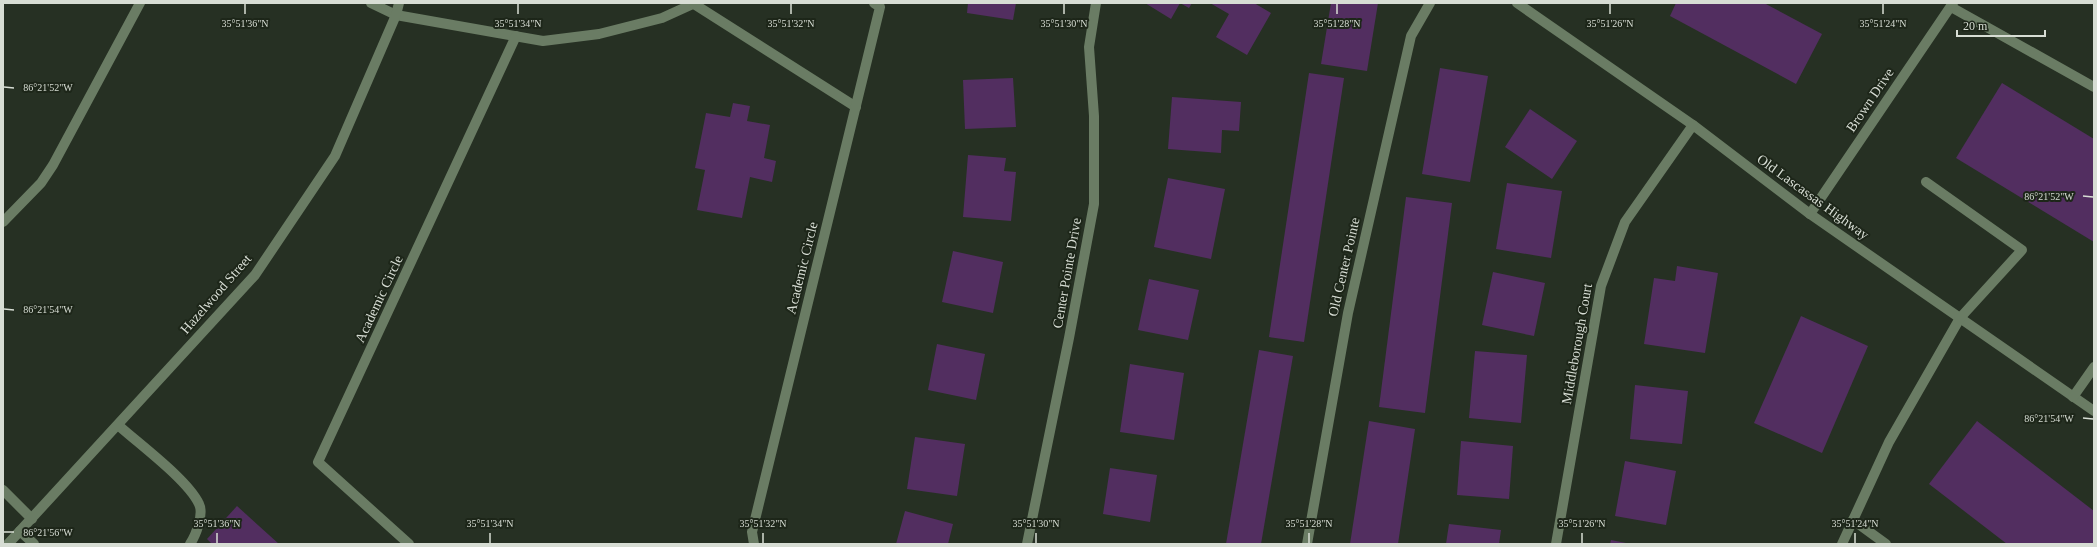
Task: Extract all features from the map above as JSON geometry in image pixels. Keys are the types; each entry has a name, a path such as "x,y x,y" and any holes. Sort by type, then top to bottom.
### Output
{"street":[{"path":"3,222 41,183 53,165 140,3"},
{"path":"371,3 396,15 543,41 599,34 662,18 694,4 856,107"},
{"name":"Hazelwood Street","path":"8,544 255,275 335,156 396,15 399,3"},
{"name":"Academic Circle","path":"754,544 752,532 880,7 874,3"},
{"name":"Center Pointe Drive","path":"1027,544 1069,338 1094,204 1094,116 1088,47 1096,3"},
{"name":"Old Center Pointe","path":"1307,544 1348,314 1409,44 1411,36 1430,3"},
{"name":"Old Lascassas Highway","path":"1517,3 1693,125 1810,214 2094,411"},
{"path":"1952,5 2094,87"},
{"name":"Brown Drive","path":"1810,214 1952,5"},
{"name":"Academic Circle","path":"409,544 318,462 516,36"},
{"name":"Middleborough Court","path":"1556,544 1601,286 1625,222 1693,125"},
{"path":"1842,544 1890,442 1960,318 2022,250 1926,182"},
{"path":"2073,397 2094,367"},
{"path":"118,425 188,487 200,505 198,532 190,544"},
{"path":"3,490 32,518"},
{"path":"1853,520 1886,544"},
{"path":"20,531 34,544"}],"building":[{"path":"968,3 1016,3 1013,20 967,13"},
{"path":"1145,3 1180,3 1171,19"},
{"path":"1180,3 1192,3 1189,8"},
{"path":"1210,3 1254,3 1271,13 1247,55 1216,37 1229,14"},
{"path":"1331,3 1378,3 1367,71 1321,64"},
{"path":"1676,3 1764,3 1822,34 1796,84 1670,16"},
{"path":"1440,68 1488,76 1470,182 1422,174"},
{"path":"1309,73 1344,78 1304,342 1269,337"},
{"path":"1013,78 1016,127 965,129 963,80"},
{"path":"2002,83 2094,139 2094,242 1956,158"},
{"path":"1172,97 1241,102 1239,131 1222,130 1221,153 1168,149"},
{"path":"733,103 750,106 747,121 770,125 764,158 776,161 772,182 750,177 742,218 697,210 705,170 695,168 706,113 730,117"},
{"path":"1530,109 1577,141 1552,179 1505,147"},
{"path":"968,155 1006,158 1004,171 1016,172 1011,221 963,217"},
{"path":"1168,178 1225,189 1211,259 1154,247"},
{"path":"1507,183 1562,191 1551,258 1496,249"},
{"path":"1406,197 1452,203 1425,413 1379,407"},
{"path":"953,251 1003,262 993,313 942,302"},
{"path":"1677,266 1718,273 1705,353 1644,344 1654,278 1675,281"},
{"path":"1493,272 1545,283 1534,336 1482,325"},
{"path":"1149,279 1199,290 1188,340 1138,330"},
{"path":"1801,316 1868,346 1822,453 1754,423"},
{"path":"937,344 985,354 976,400 928,390"},
{"path":"1259,350 1293,356 1261,544 1226,544"},
{"path":"1475,351 1527,355 1521,423 1469,418"},
{"path":"1130,364 1184,373 1174,440 1120,432"},
{"path":"1635,385 1688,391 1682,444 1630,439"},
{"path":"1369,421 1415,429 1398,544 1350,544"},
{"path":"1977,421 2094,511 2094,544 2007,544 1929,484"},
{"path":"915,437 965,444 957,496 907,489"},
{"path":"1461,441 1513,446 1509,499 1457,495"},
{"path":"1625,461 1676,471 1666,525 1615,516"},
{"path":"1110,468 1157,475 1150,522 1103,514"},
{"path":"237,506 279,544 212,544 207,539"},
{"path":"905,511 953,524 948,544 896,544"},
{"path":"1449,524 1501,530 1499,544 1446,544"},
{"path":"1611,540 1626,543 1626,544 1610,544"}]}
